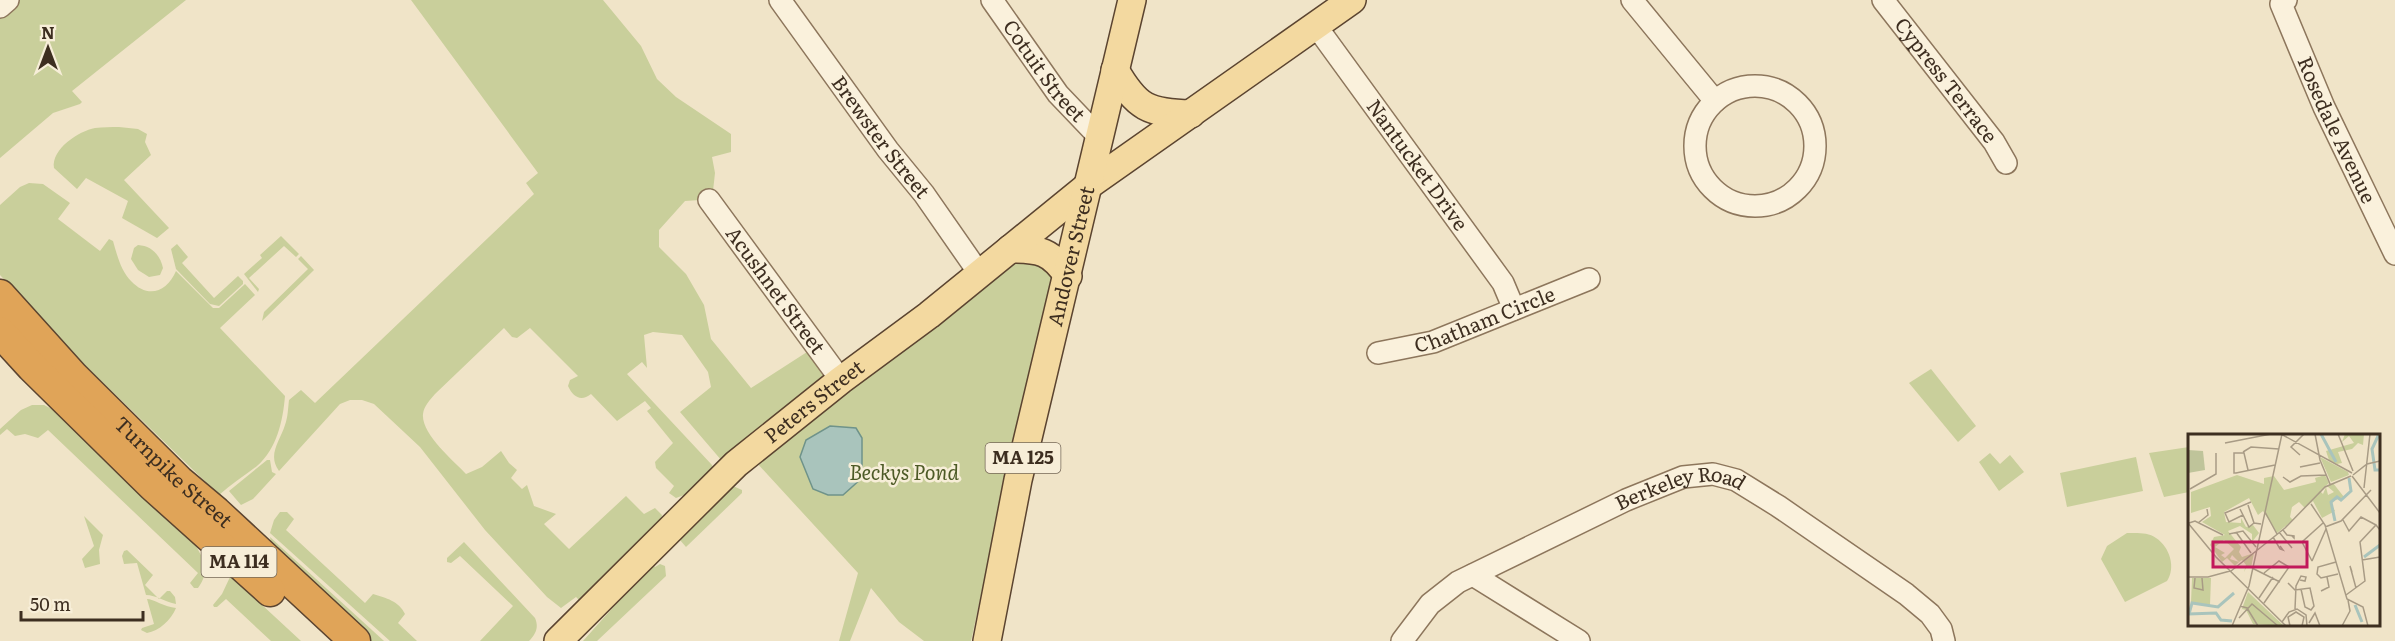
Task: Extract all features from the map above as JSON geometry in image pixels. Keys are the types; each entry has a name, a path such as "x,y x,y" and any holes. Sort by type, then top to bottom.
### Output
{"highway":[{"name":"Turnpike Street","path":"0,295 74,376 179,481 216,512 355,641"},
{"name":"Turnpike Street","path":"0,332 32,367 153,486 324,641"}],"main road":[{"name":"MA 125","path":"1089,185 1132,0"},
{"name":"Andover Street","path":"987,641 1018,480 1089,185 1352,0"},
{"path":"1115,70 1129,94 1148,108 1162,113 1191,114"},
{"name":"Peters Street","path":"558,641 736,464 841,380 929,315 1089,185"},
{"path":"1010,249 1044,252 1058,262 1068,276"}],"street":[{"path":"0,7 8,0"},
{"name":"Brewster Street","path":"780,0 882,141 924,194 979,273"},
{"name":"Cotuit Street","path":"992,0 1058,94 1100,138"},
{"path":"1632,0 1715,101"},
{"name":"Cypress Terrace","path":"1883,0 1994,142 2006,163"},
{"name":"Rosedale Avenue","path":"2284,2 2324,107 2395,254"},
{"name":"Nantucket Drive","path":"1316,26 1503,283 1514,309"},
{"path":"1759,86 1787,94 1801,107 1812,123 1816,141 1811,169 1807,178 1794,192 1776,203 1756,207 1735,203 1717,193 1703,177 1696,158 1695,137 1702,117 1715,101 1731,91 1759,86"},
{"name":"Acushnet Street","path":"709,200 841,380"},
{"name":"Chatham Circle","path":"1378,353 1433,342 1589,279"},
{"name":"Berkeley Road","path":"1402,641 1430,604 1444,591 1473,575 1626,500 1683,477 1723,475 1736,480 1778,506 1906,594 1930,614 1941,629 1944,641"},
{"path":"1473,575 1579,641"}],"green space":[{"path":"15,0 186,0 72,91 82,102 80,104 53,113 0,158 0,12"},
{"path":"411,0 603,0 641,46 657,79 676,97 731,134 731,152 712,157 715,173 713,191 700,200 685,201 659,230 659,247 686,274 704,305 711,339 751,388 807,352 822,366 825,376 722,461 680,412 711,387 708,372 682,335 653,332 644,335 647,368 642,362 627,374 712,465 713,469 687,494 676,498 669,493 674,486 656,468 655,462 673,443 647,411 651,408 645,401 617,421 591,394 581,398 572,393 568,386 570,380 578,376 530,328 517,338 512,337 504,328 435,394 426,406 423,414 424,422 432,438 466,474 482,467 501,451 517,470 511,478 522,489 527,485 534,506 556,514 544,524 569,549 626,496 644,514 655,508 662,515 661,521 580,601 576,597 561,608 547,597 485,530 420,447 374,404 362,400 350,400 340,404 279,471 274,459 286,422 289,400 301,390 315,403 534,194 526,183 538,173"},
{"path":"95,128 138,129 147,134 145,142 151,155 124,180 169,228 157,238 122,218 128,201 86,178 77,189 54,168 57,154 74,137"},
{"path":"29,183 43,184 70,203 58,219 100,251 109,239 113,241 125,272 137,287 156,291 168,284 176,271 213,308 219,308 245,284 255,295 220,328 285,396 283,415 278,434 264,459 219,495 86,366 0,275 0,205 20,187"},
{"path":"281,236 299,254 296,257 284,246 249,278 259,289 258,292 244,274"},
{"path":"177,244 188,257 182,263 214,298 238,276 243,284 219,306 210,304 176,269 171,249"},
{"path":"138,245 151,249 160,259 163,268 160,275 149,277 138,270 131,259 134,248"},
{"path":"301,256 314,270 262,321 264,312 308,269 298,259"},
{"name":"Beckys Pond","path":"1021,258 1041,261 1052,277 1053,288 1013,447 971,641 924,641 899,622 871,588 850,641 839,641 858,573 756,462"},
{"path":"1931,369 1976,426 1958,442 1909,383"},
{"path":"32,405 44,405 54,410 196,546 202,557 206,556 205,573 198,588 194,588 190,583 198,573 48,430 38,438 25,434 15,436 7,429 0,435 0,429 21,410"},
{"path":"2188,447 2188,492 2164,497 2149,453"},
{"path":"1990,453 2000,464 2010,455 2024,472 1999,491 1979,462"},
{"path":"2136,457 2143,491 2067,507 2060,473"},
{"path":"267,460 270,460 272,472 276,474 253,499 241,505 229,491"},
{"path":"733,486 742,490 742,493 686,547 680,540 681,536"},
{"path":"280,512 287,512 294,519 286,530 365,603 373,594 399,606 405,614 398,623 417,641 390,641 270,533 274,520"},
{"path":"84,516 103,535 99,550 100,564 85,568 82,559 94,546"},
{"path":"2127,533 2150,535 2161,542 2168,552 2171,570 2167,581 2125,602 2101,559 2107,546"},
{"path":"270,537 384,641 368,641 272,548"},
{"path":"464,542 535,618 536,630 529,641 480,641 513,606 460,556 451,563 447,562 447,558"},
{"path":"127,550 153,575 145,585 158,598 146,595 137,563 124,564 122,556"},
{"path":"652,564 655,567 660,564 665,566 666,576 597,641 583,641"},
{"path":"230,577 301,641 271,641 226,599 214,607 213,605 222,594"},
{"path":"170,591 175,597 176,604 168,602 160,598"},
{"path":"147,599 176,608 164,624 147,633 141,630 142,628 154,624"}],"water":[{"path":"830,426 856,428 862,438 862,478 843,495 828,495 813,489 800,457 806,440"}]}
